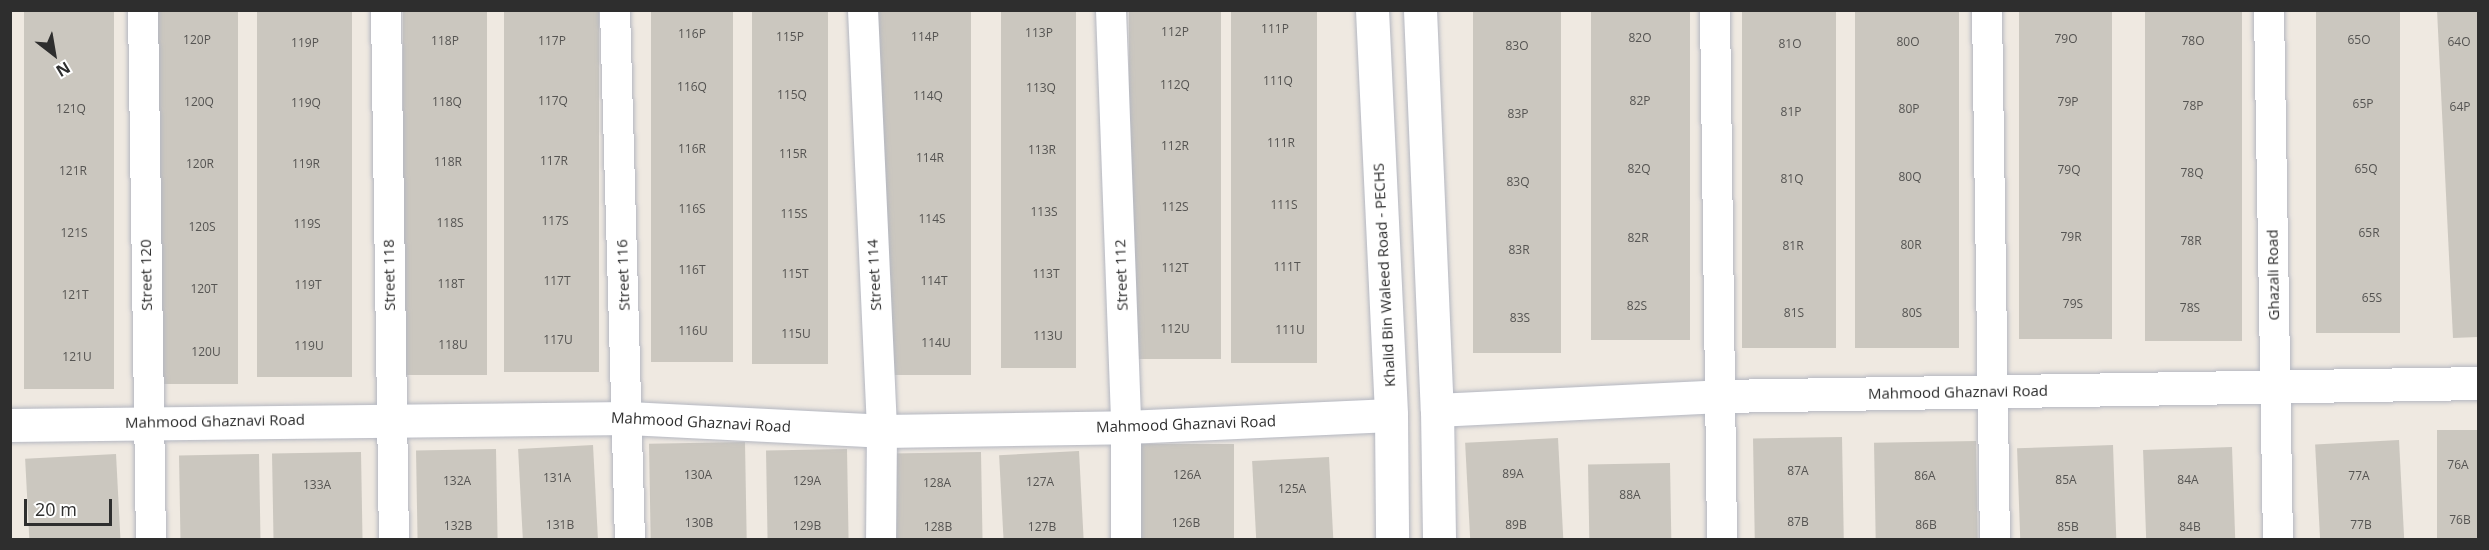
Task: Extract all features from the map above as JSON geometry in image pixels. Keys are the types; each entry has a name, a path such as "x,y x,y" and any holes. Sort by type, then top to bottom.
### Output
{"street":[{"name":"Street 120","path":"143,10 148,423 152,540"},
{"name":"Street 118","path":"386,10 390,418 394,540"},
{"name":"Street 116","path":"615,10 630,540"},
{"name":"Street 114","path":"862,10 882,431 881,540"},
{"name":"Street 112","path":"1111,10 1126,427 1126,540"},
{"name":"Khalid Bin Waleed Road - PECHS","path":"1372,10 1390,415 1392,540"},
{"path":"1420,10 1437,410 1439,540"},
{"path":"1715,10 1722,540"},
{"path":"1987,10 1995,540"},
{"name":"Ghazali Road","path":"2269,10 2278,540"},
{"name":"Mahmood Ghaznavi Road","path":"1437,410 1720,396 2478,383"},
{"name":"Mahmood Ghaznavi Road","path":"10,425 390,418 628,418 882,431 1126,427 1390,415"}],"building":[{"path":"24,10 114,10 114,389 24,389"},
{"path":"154,10 238,10 238,384 154,384"},
{"path":"257,10 352,10 352,377 257,377"},
{"path":"403,10 487,10 487,375 403,375"},
{"path":"504,10 599,10 599,372 504,372"},
{"path":"651,10 733,10 733,362 651,362"},
{"path":"752,10 828,10 828,364 752,364"},
{"path":"878,10 971,10 971,375 878,375"},
{"path":"1001,10 1076,10 1076,368 1001,368"},
{"path":"1129,10 1221,10 1221,359 1129,359"},
{"path":"1231,10 1317,10 1317,363 1231,363"},
{"path":"1473,10 1561,10 1561,353 1473,353"},
{"path":"1591,10 1690,10 1690,340 1591,340"},
{"path":"1742,10 1836,10 1836,348 1742,348"},
{"path":"1855,10 1959,10 1959,348 1855,348"},
{"path":"2019,10 2112,10 2112,339 2019,339"},
{"path":"2145,10 2242,10 2242,341 2145,341"},
{"path":"2316,10 2400,10 2400,333 2316,333"},
{"path":"2437,10 2478,10 2478,337 2453,338"},
{"path":"2437,430 2478,430 2478,540 2437,540"},
{"path":"1842,437 1844,540 1755,540 1753,439"},
{"path":"1558,438 1563,540 1470,540 1465,443"},
{"path":"2399,440 2404,540 2320,540 2315,444"},
{"path":"1976,441 1978,540 1876,540 1874,443"},
{"path":"745,442 747,540 651,540 649,444"},
{"path":"1139,444 1234,444 1234,540 1139,540"},
{"path":"593,445 598,540 523,540 518,449"},
{"path":"2113,445 2116,540 2020,540 2017,448"},
{"path":"2232,447 2235,540 2146,540 2143,450"},
{"path":"496,449 498,540 418,540 416,450"},
{"path":"847,449 849,540 768,540 766,450"},
{"path":"1079,451 1084,540 1004,540 999,455"},
{"path":"361,452 363,540 274,540 272,454"},
{"path":"981,452 983,540 894,540 892,454"},
{"path":"116,454 121,540 29,540 25,459"},
{"path":"259,454 261,540 180,540 179,455"},
{"path":"1329,457 1333,540 1256,540 1252,461"},
{"path":"1670,463 1671,540 1589,540 1588,464"}]}
